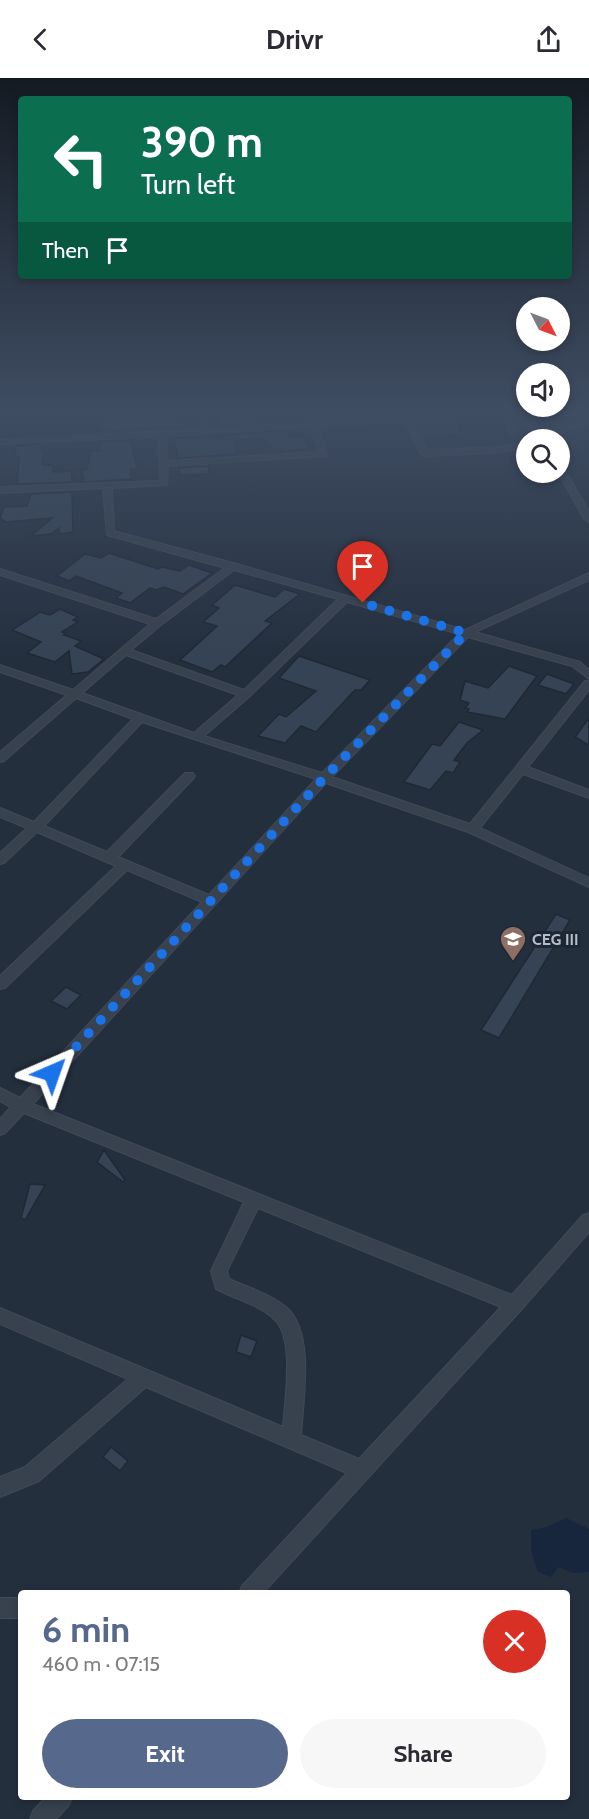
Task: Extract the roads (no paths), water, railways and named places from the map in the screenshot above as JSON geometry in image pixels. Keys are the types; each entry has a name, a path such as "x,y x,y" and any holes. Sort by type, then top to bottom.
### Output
{"street":[{"path":"107,492 110,533 576,664 589,663"},
{"path":"574,492 588,514"},
{"path":"0,758 75,696 157,623 234,566"},
{"path":"0,572 157,623"},
{"path":"0,1129 324,778 466,633 589,576"},
{"path":"196,737 246,694 345,598"},
{"path":"123,651 246,694"},
{"path":"576,664 589,676"},
{"path":"0,668 75,696 472,829 589,883"},
{"path":"472,829 589,683"},
{"path":"0,860 36,827 140,718"},
{"path":"521,769 589,794"},
{"path":"109,858 189,776"},
{"path":"0,812 211,901"},
{"path":"0,984 125,865"},
{"path":"0,1094 22,1106 515,1304"},
{"path":"254,1199 219,1271 222,1284 271,1307 289,1321 295,1360 291,1440"},
{"path":"252,1590 515,1304 589,1220"},
{"path":"0,1316 362,1470"},
{"path":"0,1487 32,1474 143,1378"},
{"path":"0,1608 18,1608"},
{"path":"41,1819 58,1800"}],"water":[{"path":"566,1518 589,1529 589,1572 573,1573 558,1567 551,1577 538,1572 531,1551 531,1530 547,1527"}],"place":[{"name":"CEG III","path":"513,962"}]}
